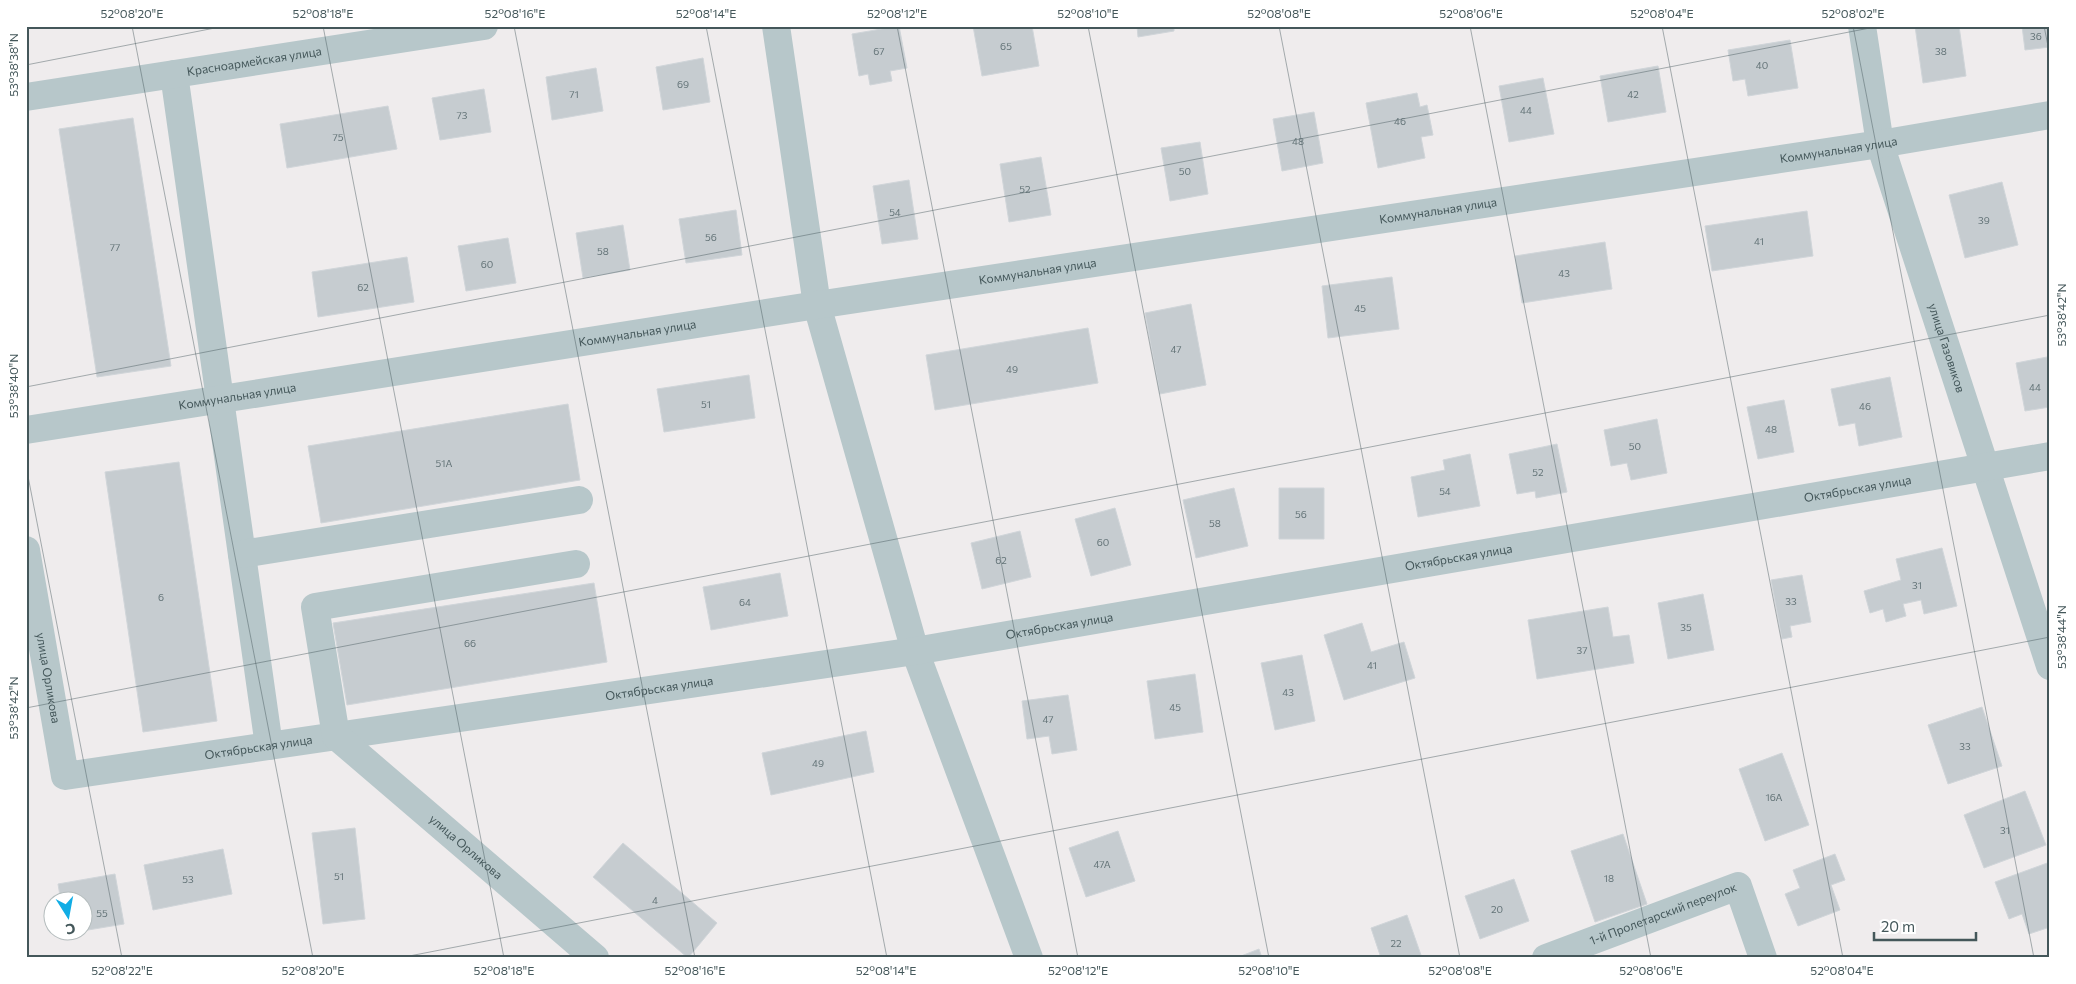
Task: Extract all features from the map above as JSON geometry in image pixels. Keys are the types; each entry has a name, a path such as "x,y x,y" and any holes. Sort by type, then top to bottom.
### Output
{"street":[{"name":"Красноармейская улица","path":"26,97 484,26"},
{"path":"776,26 817,305 915,651 1029,958"},
{"name":"улица Газовиков","path":"1862,26 1880,144 2050,666"},
{"path":"174,74 270,746"},
{"name":"Коммунальная улица","path":"26,430 817,305 1880,144 2050,115"},
{"name":"Октябрьская улица","path":"65,776 915,651 2050,456"},
{"path":"242,554 579,500"},
{"name":"улица Орликова","path":"26,550 65,776"},
{"path":"336,736 315,607 576,564"},
{"name":"улица Орликова","path":"336,736 596,958"},
{"name":"1-й Пролетарский переулок","path":"1546,958 1738,886 1763,958"}],"building":[{"path":"899,26 907,68 890,71 892,81 870,85 868,74 859,76 852,34"},
{"path":"973,26 1032,26 1039,66 982,76"},
{"path":"1137,26 1174,26 1174,31 1138,37"},
{"path":"1915,26 1959,26 1966,76 1923,83"},
{"path":"2022,26 2050,26 2050,47 2025,50"},
{"path":"1790,40 1798,88 1748,96 1745,79 1733,81 1728,50"},
{"path":"703,58 710,102 663,110 656,67"},
{"path":"1658,66 1666,112 1608,122 1600,76"},
{"path":"596,68 603,111 552,120 546,77"},
{"path":"1543,78 1554,134 1509,142 1499,86"},
{"path":"484,89 491,132 440,140 432,98"},
{"path":"1417,93 1420,107 1427,105 1433,135 1421,137 1425,158 1378,168 1366,103"},
{"path":"388,106 397,149 287,168 280,124"},
{"path":"1314,112 1323,163 1282,171 1273,119"},
{"path":"133,118 171,366 97,377 59,129"},
{"path":"1200,142 1208,194 1170,201 1161,148"},
{"path":"1041,157 1051,215 1009,222 1000,164"},
{"path":"909,180 918,239 882,244 873,186"},
{"path":"2002,182 2018,245 1965,258 1949,195"},
{"path":"736,210 742,255 686,263 679,219"},
{"path":"1807,211 1813,256 1712,271 1705,226"},
{"path":"623,225 630,270 583,278 576,233"},
{"path":"508,238 516,283 466,291 458,246"},
{"path":"1605,242 1612,289 1522,303 1515,256"},
{"path":"407,257 414,302 318,317 312,272"},
{"path":"1392,277 1399,329 1328,338 1322,286"},
{"path":"1191,304 1206,385 1160,394 1145,313"},
{"path":"1088,328 1098,383 935,410 926,355"},
{"path":"2047,357 2050,367 2050,407 2025,411 2016,363"},
{"path":"749,375 755,418 664,432 657,389"},
{"path":"1890,377 1902,437 1859,446 1855,423 1839,426 1831,389"},
{"path":"1784,400 1794,452 1758,459 1747,407"},
{"path":"568,404 580,480 321,523 308,446"},
{"path":"1657,419 1667,473 1631,480 1627,463 1611,466 1604,430"},
{"path":"1557,444 1567,492 1536,498 1535,491 1517,494 1509,454"},
{"path":"1470,454 1480,506 1418,517 1411,477 1445,470 1443,460"},
{"path":"179,462 217,721 143,732 105,472"},
{"path":"1234,488 1248,546 1196,558 1183,500"},
{"path":"1279,488 1324,488 1324,539 1279,539"},
{"path":"1115,508 1131,565 1091,576 1075,519"},
{"path":"1020,531 1031,577 982,589 971,543"},
{"path":"1942,548 1957,606 1924,614 1921,600 1903,604 1906,616 1886,622 1883,609 1870,613 1864,591 1901,580 1896,559"},
{"path":"780,573 788,616 711,630 703,587"},
{"path":"1802,575 1811,622 1790,626 1792,637 1782,639 1771,580"},
{"path":"594,583 607,662 347,705 333,623"},
{"path":"1703,594 1714,650 1668,659 1658,603"},
{"path":"1608,607 1613,637 1629,635 1634,663 1537,679 1528,620"},
{"path":"1362,623 1371,652 1404,642 1415,678 1344,700 1324,635"},
{"path":"1302,655 1315,721 1275,730 1261,663"},
{"path":"1195,674 1203,732 1155,739 1147,681"},
{"path":"1068,695 1077,750 1052,754 1049,736 1027,739 1022,701"},
{"path":"1982,707 2002,766 1948,784 1928,725"},
{"path":"866,731 874,772 771,795 762,753"},
{"path":"1782,753 1809,825 1765,841 1739,769"},
{"path":"2025,791 2046,845 1984,868 1964,815"},
{"path":"355,828 365,919 323,924 312,833"},
{"path":"1118,831 1135,881 1086,897 1069,848"},
{"path":"1623,834 1647,904 1595,922 1571,851"},
{"path":"623,843 717,923 688,958 593,877"},
{"path":"223,849 232,894 153,910 144,865"},
{"path":"1835,854 1845,880 1831,885 1840,910 1798,926 1785,894 1800,888 1793,870"},
{"path":"2050,862 2050,927 2029,934 2022,914 2009,919 1995,882"},
{"path":"115,874 124,924 92,929 92,892 59,892 58,884"},
{"path":"1514,879 1529,921 1480,939 1465,896"},
{"path":"1407,915 1422,958 1381,958 1371,928"},
{"path":"1259,949 1262,958 1236,958"}]}
